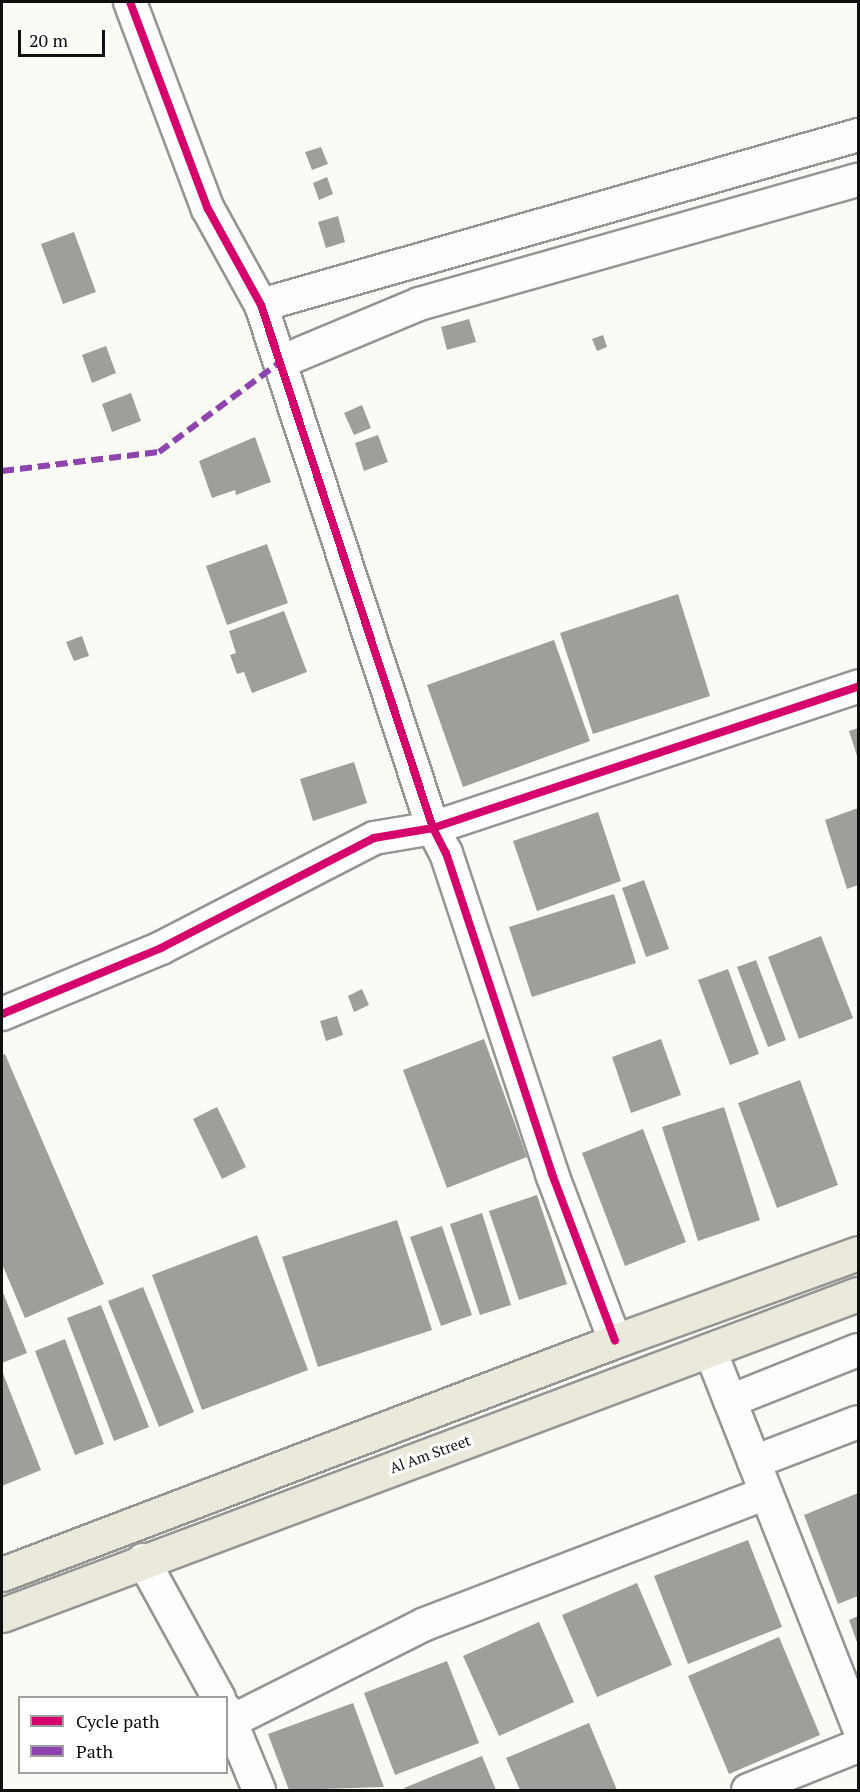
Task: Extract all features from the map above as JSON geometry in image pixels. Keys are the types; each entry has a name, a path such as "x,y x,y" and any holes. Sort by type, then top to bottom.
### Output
{"main road":[{"path":"2,1574 615,1341 858,1253"},
{"name":"Al Am Street","path":"2,1615 143,1560 858,1294"}],"street":[{"path":"130,2 208,209 261,305 433,828 446,853 552,1174 615,1341"},
{"path":"261,305 858,135"},
{"path":"280,362 419,304 858,180"},
{"path":"2,1014 162,948 374,838 433,828 858,687"},
{"path":"710,1350 858,1726"},
{"path":"730,1401 858,1350"},
{"path":"754,1462 858,1422"},
{"path":"228,1708 425,1624 766,1493"},
{"path":"143,1560 219,1696"},
{"path":"228,1714 259,1791"},
{"path":"748,1791 858,1746"}],"building":[{"path":"321,147 328,164 312,170 305,152"},
{"path":"327,177 333,194 319,200 313,183"},
{"path":"338,216 345,242 326,248 318,222"},
{"path":"74,232 96,292 63,304 41,244"},
{"path":"469,319 476,342 447,350 441,327"},
{"path":"603,335 607,347 597,351 592,339"},
{"path":"106,346 116,373 92,383 82,355"},
{"path":"131,393 141,421 112,432 102,404"},
{"path":"362,405 371,428 354,435 344,413"},
{"path":"378,435 388,462 364,471 355,443"},
{"path":"255,437 271,482 236,495 235,490 212,498 199,461"},
{"path":"267,544 288,603 227,625 206,566"},
{"path":"678,594 710,696 593,734 560,633"},
{"path":"284,611 307,672 252,693 244,672 237,674 230,655 236,653 229,631"},
{"path":"82,636 89,656 74,661 66,642"},
{"path":"554,640 590,741 463,787 427,685"},
{"path":"858,728 858,759 849,731"},
{"path":"354,762 367,803 313,821 300,779"},
{"path":"858,808 858,885 847,889 825,820"},
{"path":"598,812 621,881 537,911 513,841"},
{"path":"644,880 669,949 646,957 622,888"},
{"path":"614,894 636,963 532,997 509,927"},
{"path":"821,936 853,1018 799,1039 768,957"},
{"path":"756,960 786,1040 768,1047 737,967"},
{"path":"728,969 759,1054 730,1065 698,980"},
{"path":"362,989 369,1005 354,1012 348,996"},
{"path":"337,1016 343,1035 326,1041 320,1021"},
{"path":"484,1039 527,1157 447,1188 403,1070"},
{"path":"661,1039 681,1095 631,1113 612,1057"},
{"path":"5,1054 104,1284 25,1318 2,1264 2,1055"},
{"path":"800,1080 838,1185 777,1208 738,1103"},
{"path":"217,1107 246,1167 222,1179 193,1119"},
{"path":"724,1107 760,1220 698,1241 662,1127"},
{"path":"643,1129 686,1242 625,1266 582,1153"},
{"path":"537,1195 567,1284 519,1300 489,1211"},
{"path":"482,1213 511,1305 480,1315 450,1224"},
{"path":"397,1220 432,1330 318,1367 282,1257"},
{"path":"442,1226 472,1315 441,1326 410,1237"},
{"path":"257,1235 308,1370 202,1410 152,1275"},
{"path":"143,1287 194,1412 159,1427 108,1301"},
{"path":"2,1290 27,1353 2,1363"},
{"path":"101,1305 149,1427 114,1441 67,1318"},
{"path":"65,1339 104,1444 75,1455 35,1351"},
{"path":"2,1371 41,1470 2,1486"},
{"path":"858,1493 858,1596 838,1604 804,1515"},
{"path":"748,1540 782,1627 688,1664 654,1576"},
{"path":"637,1583 672,1665 597,1697 562,1615"},
{"path":"858,1616 858,1645 849,1620"},
{"path":"539,1622 574,1702 499,1736 463,1656"},
{"path":"779,1637 820,1735 729,1774 688,1676"},
{"path":"447,1661 479,1743 395,1775 364,1693"},
{"path":"353,1703 384,1787 289,1790 268,1734"},
{"path":"589,1723 617,1790 520,1790 506,1758"},
{"path":"482,1756 496,1790 405,1790 404,1788"}],"marked path":[{"path":"2,471 159,452 280,362"}],"cycle path":[{"path":"130,2 208,209 261,305 433,828 858,687"},
{"path":"2,1014 161,948 374,838 433,828 446,853 552,1174 615,1341"}]}
